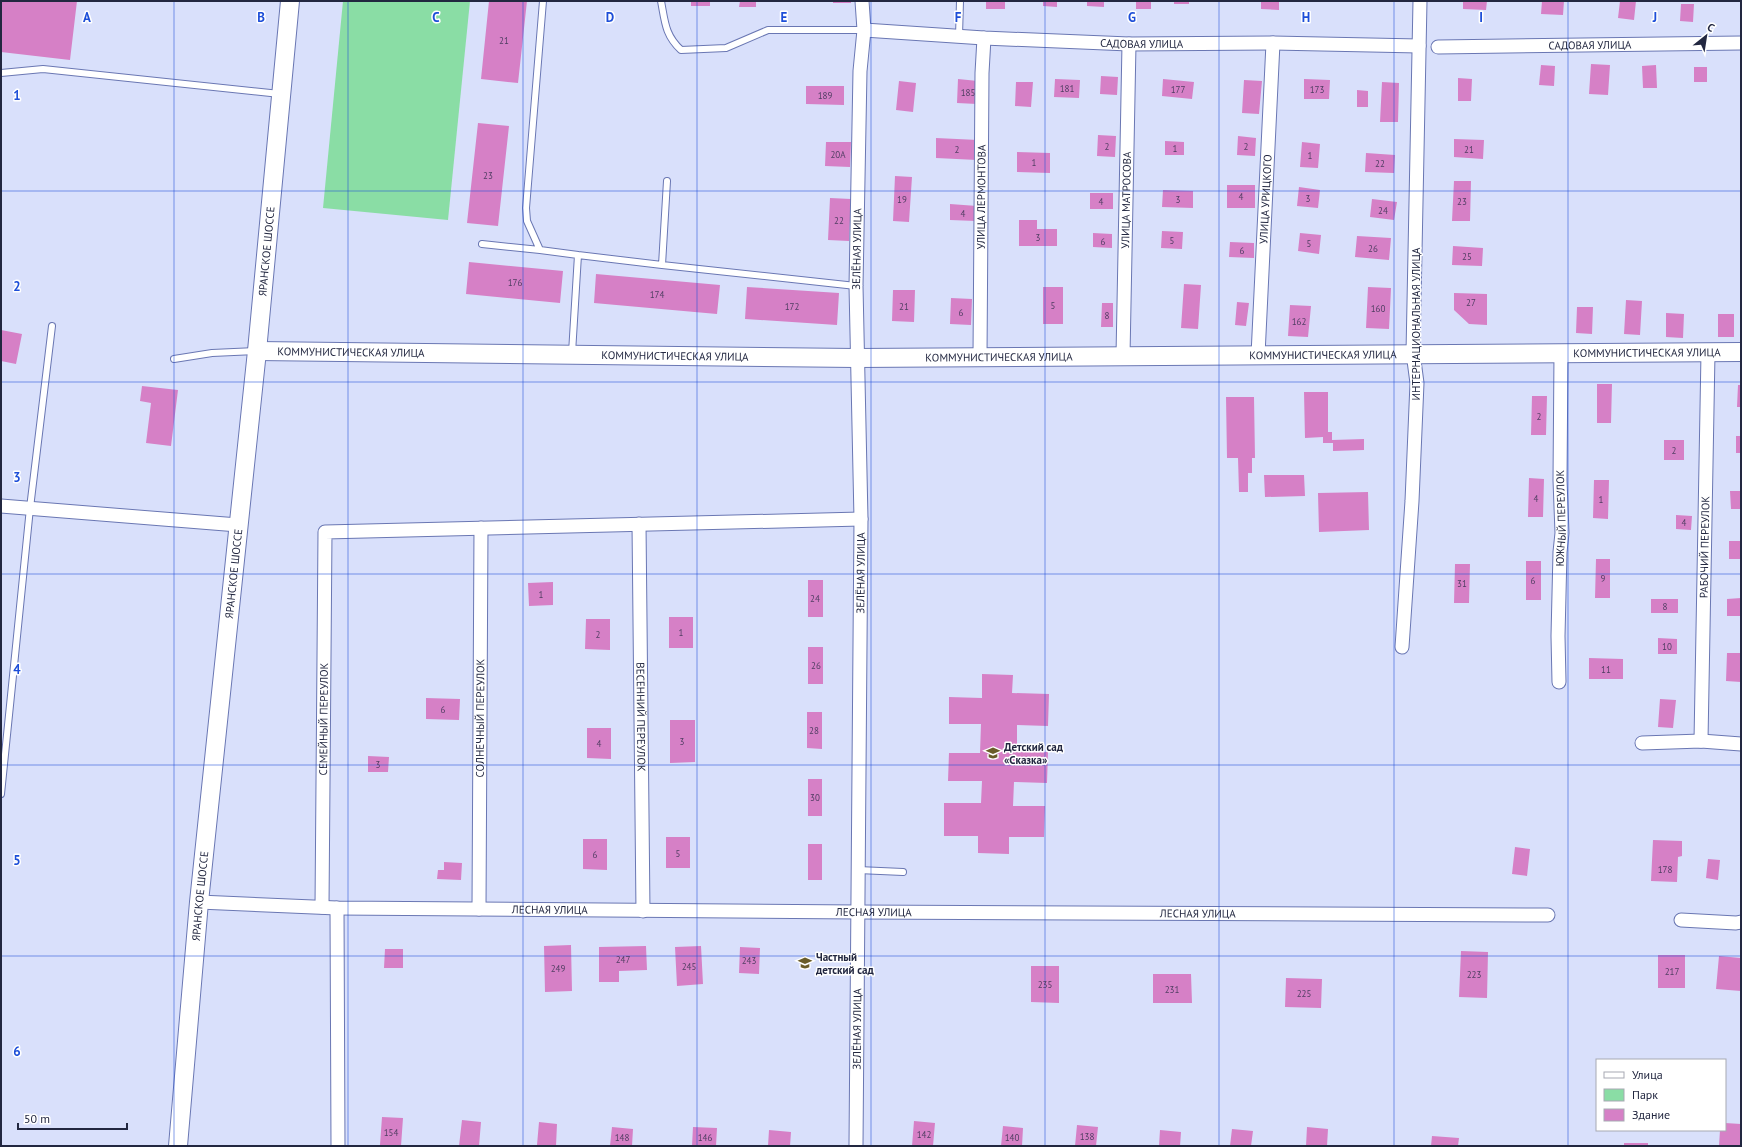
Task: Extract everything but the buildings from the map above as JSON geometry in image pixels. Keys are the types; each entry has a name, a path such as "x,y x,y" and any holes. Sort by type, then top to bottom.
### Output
{"street":[{"name":"ЯРАНСКОЕ ШОССЕ","path":"178,1146 199,902 257,351 290,1"},
{"name":"ЗЕЛЁНАЯ УЛИЦА","path":"856,1146 861,519 856,358 856,286 860,71 864,30 862,1"},
{"name":"ИНТЕРНАЦИОНАЛЬНАЯ УЛИЦА","path":"1402,647 1412,501 1417,383 1414,353 1420,1"},
{"name":"САДОВАЯ УЛИЦА","path":"864,30 984,38 1129,44 1419,46"},
{"name":"УЛИЦА ЛЕРМОНТОВА","path":"980,356 982,80 984,38"},
{"name":"САДОВАЯ УЛИЦА","path":"1438,46 1741,43"},
{"name":"УЛИЦА МАТРОСОВА","path":"1123,356 1129,44"},
{"name":"УЛИЦА УРИЦКОГО","path":"1258,355 1273,44"},
{"name":"КОММУНИСТИЧЕСКАЯ УЛИЦА","path":"257,351 856,358 1414,353 1561,354 1741,352"},
{"name":"РАБОЧИЙ ПЕРЕУЛОК","path":"1701,741 1708,353"},
{"name":"ЮЖНЫЙ ПЕРЕУЛОК","path":"1559,682 1558,636 1560,552 1562,533 1560,480 1561,354"},
{"path":"1,506 238,525"},
{"path":"481,528 861,519"},
{"name":"ВЕСЕННИЙ ПЕРЕУЛОК","path":"639,524 644,911"},
{"name":"СЕМЕЙНЫЙ ПЕРЕУЛОК","path":"322,907 325,532 481,528"},
{"name":"СОЛНЕЧНЫЙ ПЕРЕУЛОК","path":"479,909 481,528"},
{"path":"1642,743 1701,741 1741,744"},
{"name":"ЛЕСНАЯ УЛИЦА","path":"199,902 337,908 644,911 1548,915"},
{"path":"337,908 338,1146"},
{"path":"1681,920 1741,922"}],"lane":[{"path":"540,250 527,221 526,208 543,1"},
{"path":"661,1 665,25 672,42 681,50 726,48 768,30 864,30"},
{"path":"959,36 960,1"},
{"path":"1,73 43,69 281,94"},
{"path":"662,265 667,181"},
{"path":"482,244 856,286"},
{"path":"572,354 578,255"},
{"path":"1,794 30,508 52,326"},
{"path":"174,359 212,353 257,351"},
{"path":"858,870 903,872"}],"green space":[{"path":"343,1 470,1 448,220 323,208"}],"place":[{"name":"Детский сад «Сказка»","path":"993,753"},
{"name":"Частный детский сад","path":"805,963"}]}
